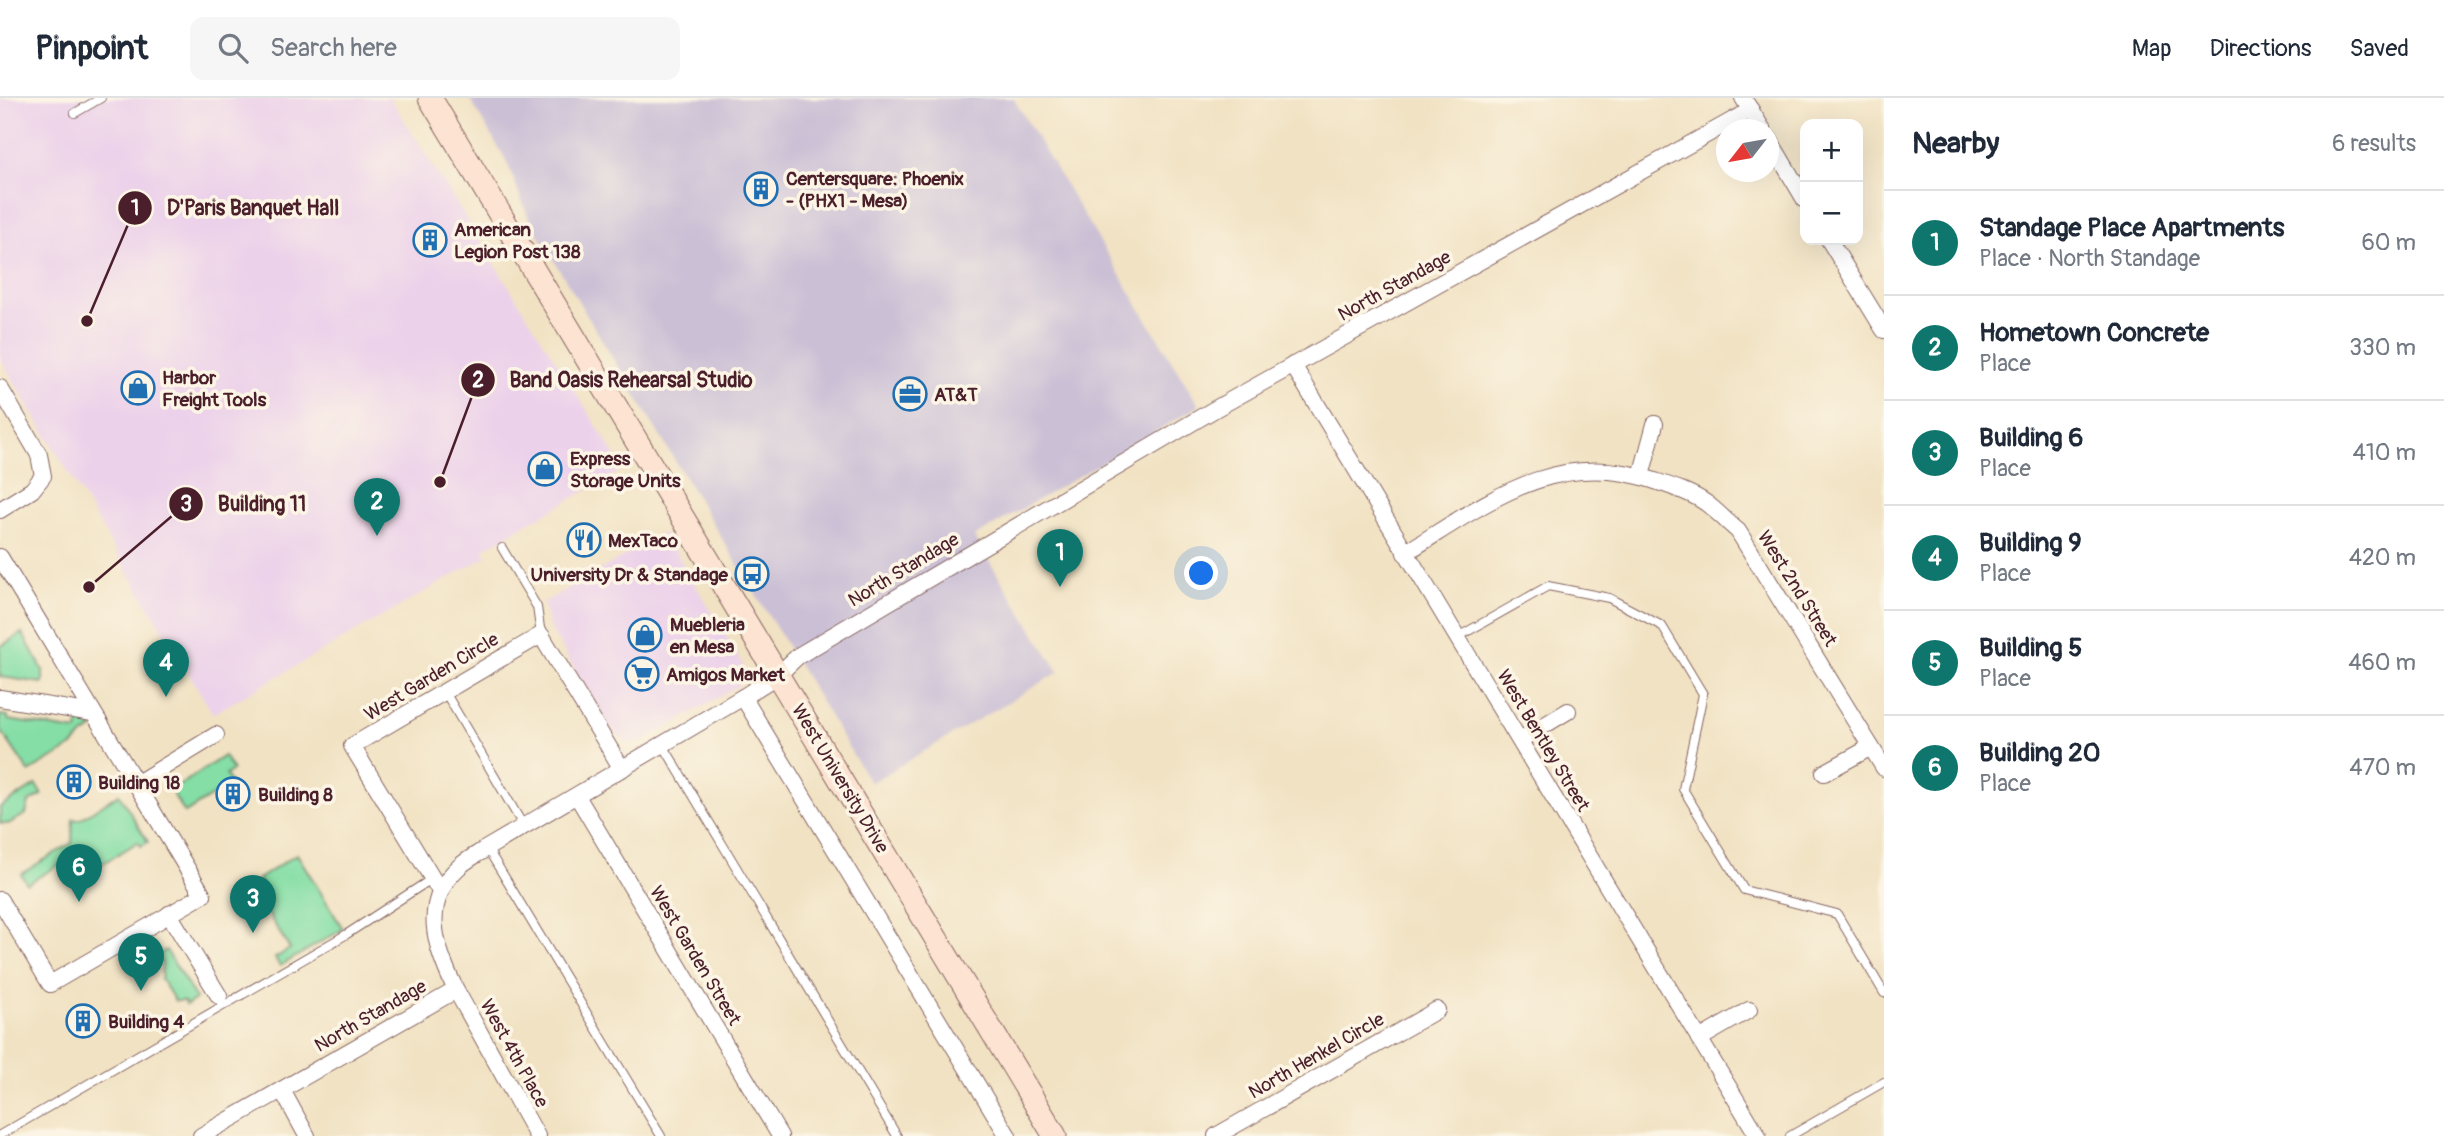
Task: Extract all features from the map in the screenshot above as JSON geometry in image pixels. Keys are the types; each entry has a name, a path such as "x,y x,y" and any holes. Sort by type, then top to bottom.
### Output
{"main road":[{"name":"West University Drive","path":"430,98 1055,1136"}],"street":[{"name":"North Standage","path":"201,1136 456,990 440,958 435,931 436,884 487,848 743,697 778,675 808,650 1174,433 1747,104"},
{"path":"1747,104 1756,119"},
{"path":"1779,156 1800,192"},
{"path":"1832,245 1884,330"},
{"name":"West Bentley Street","path":"1293,365 1758,1136"},
{"path":"0,388 39,455 43,476 32,490 0,510"},
{"path":"1641,476 1654,424"},
{"name":"West 2nd Street","path":"1405,553 1490,502 1531,482 1568,471 1606,469 1641,476 1678,488 1705,502 1738,531 1884,768"},
{"path":"0,557 202,895 50,984 0,900"},
{"path":"541,635 622,769"},
{"name":"West Garden Circle","path":"436,884 352,746 541,635"},
{"path":"743,697 1008,1136"},
{"path":"0,698 93,713"},
{"path":"1520,740 1568,711"},
{"path":"136,784 216,735"},
{"path":"1824,773 1871,747"},
{"name":"West Garden Street","path":"577,796 780,1136"},
{"path":"169,914 219,996"},
{"name":"West 4th Place","path":"456,990 537,1136"},
{"name":"North Henkel Circle","path":"1216,1136 1437,1010"},
{"path":"1699,1039 1749,1010"},
{"path":"282,1090 307,1136"}],"lane":[{"path":"75,114 101,98"},
{"path":"502,548 537,607 541,635"},
{"path":"1456,638 1548,586 1609,597 1662,626 1703,694 1683,789 1710,834 1744,890 1837,914 1884,993"},
{"path":"445,692 524,827"},
{"path":"663,745 897,1136"},
{"path":"487,848 661,1136"},
{"path":"0,1135 436,884"},
{"path":"1790,1136 1884,1082"}],"shaded area":[{"path":"0,98 390,98 624,469 483,549 487,556 213,714 0,358"},
{"path":"469,98 1013,98 1199,406 974,537 1059,672 870,783 530,221 506,160"},
{"path":"664,533 741,661 747,676 739,685 642,742 633,744 614,732 550,629 543,603"}],"green space":[{"path":"22,633 43,670 43,683 0,677 0,647"},
{"path":"0,715 8,716 8,720 77,731 79,722 84,721 93,729 73,746 29,772 0,729"},
{"path":"224,756 233,770 226,775 231,784 185,813 171,791"},
{"path":"36,785 42,795 29,802 26,814 8,824 0,823 0,807"},
{"path":"119,794 148,842 141,846 138,842 87,873 76,855 27,884 21,874 72,843 73,819 79,820"},
{"path":"297,854 343,929 280,966 275,958 290,949 267,912 270,899 258,879"},
{"path":"166,950 196,999 186,1005 184,1001 175,1001 161,979 162,964 157,956"}],"place":[{"name":"Centersquare: Phoenix - (PHX1 - Mesa)","path":"761,189"},
{"name":"American Legion Post 138","path":"430,240"},
{"name":"D'Paris Banquet Hall","path":"87,321"},
{"name":"Harbor Freight Tools","path":"138,388"},
{"name":"AT&T","path":"910,394"},
{"name":"Express Storage Units","path":"545,469"},
{"name":"Band Oasis Rehearsal Studio","path":"440,482"},
{"name":"Hometown Concrete","path":"377,536"},
{"name":"MexTaco","path":"584,540"},
{"name":"University Dr & Standage","path":"752,574"},
{"name":"Building 11","path":"89,587"},
{"name":"Standage Place Apartments","path":"1060,587"},
{"name":"Muebleria en Mesa","path":"645,635"},
{"name":"Amigos Market","path":"642,674"},
{"name":"Building 9","path":"166,697"},
{"name":"Building 18","path":"74,782"},
{"name":"Building 8","path":"233,794"},
{"name":"Building 20","path":"79,902"},
{"name":"Building 6","path":"253,933"},
{"name":"Building 5","path":"141,991"},
{"name":"Building 4","path":"83,1021"}]}
